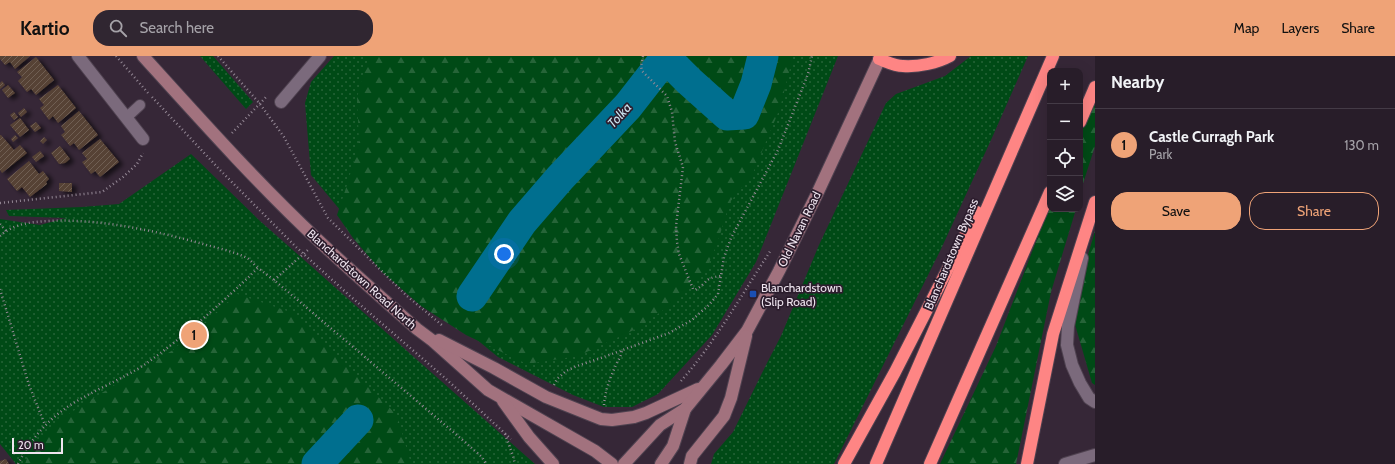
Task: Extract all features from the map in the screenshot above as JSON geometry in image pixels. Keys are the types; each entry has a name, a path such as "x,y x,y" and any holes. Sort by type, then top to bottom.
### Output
{"highway":[{"path":"880,58 903,66 924,65 950,56"},
{"name":"Blanchardstown Bypass","path":"876,464 1053,56"},
{"path":"1083,115 1095,87"},
{"path":"844,464 895,372 1028,111"},
{"path":"930,464 1047,199"},
{"path":"1027,464 1053,334 1095,202"}],"street":[{"path":"78,56 143,139"},
{"name":"Blanchardstown Road North","path":"143,56 222,143 319,241 417,329 433,341 488,390 595,451 612,464"},
{"path":"281,102 320,56"},
{"name":"Old Navan Road","path":"624,464 660,425 684,409 722,365 747,331 817,194 880,58"},
{"path":"1088,225 1068,326 1067,345 1072,365 1080,384 1089,398 1095,402"},
{"path":"417,329 494,368 546,397 601,419 612,420 646,413 703,387"},
{"path":"690,464 692,456 724,416 731,398 747,331"},
{"path":"501,398 529,437 553,464"},
{"name":"Old Navan Road","path":"661,464 673,446 684,409"},
{"path":"1065,464 1095,455"}],"lane":[{"path":"127,117 140,105"}],"path":[{"path":"218,56 260,104 284,137 328,218 407,296 446,328"},
{"path":"643,56 641,66 642,71 667,96 672,112 675,142 682,167 676,226 679,254 693,289 695,290 711,277 721,276"},
{"path":"546,397 557,379 566,371 669,333 699,315 718,294 724,257 731,238 778,150 808,74 812,56"},
{"path":"222,143 260,104"},
{"path":"0,203 102,192 123,177 137,164 143,154 143,139"},
{"path":"0,236 6,231 21,225 51,221 90,222 122,226 167,235 226,250 248,258 451,430 482,457 486,464"},
{"path":"0,224 6,231"},
{"path":"274,280 319,241"},
{"path":"676,386 690,370 729,317 775,245"},
{"path":"18,464 25,450 46,425 73,403 146,363 174,342 258,268"},
{"path":"0,289 29,385 46,425"},
{"path":"601,419 605,396 616,364 622,356 622,350"}],"green space":[{"path":"200,56 213,56 253,102 246,109"},
{"path":"334,56 838,56 756,262 712,335 658,394 632,407 604,407 573,395 498,357 385,264 311,175 305,103 311,82"},
{"path":"369,56 793,56 780,108 753,173 730,202 717,244 705,272 676,301 638,328 578,356 527,364 466,335 421,306 382,272 353,238 337,215 359,141 357,98"},
{"path":"971,56 1028,56 941,249 834,464 711,464 714,454 733,432 781,336 819,245 886,103 896,94 945,76"},
{"path":"1095,99 1095,146 1083,184 1083,140 1083,127"},
{"path":"191,154 260,221 535,464 16,464 0,444 0,219 40,225 66,218 9,216 6,210 119,204"},
{"path":"1047,212 1075,212 1051,292 1016,464 940,464 996,346"},
{"path":"1095,231 1095,385 1092,383 1074,321 1080,282"},
{"path":"237,294 293,313 397,415 411,464 25,464 29,453 53,424 173,350"}],"building":[{"path":"0,56 30,56 15,69 10,62 5,65 0,59"},
{"path":"36,57 54,80 36,95 31,89 27,92 18,81 22,77 17,72"},
{"path":"2,81 5,85 0,89 0,83"},
{"path":"8,85 15,93 8,98 2,90"},
{"path":"58,85 76,108 58,123 53,116 49,120 40,108 44,105 39,99"},
{"path":"24,108 27,112 21,117 18,113"},
{"path":"79,111 98,135 79,150 74,143 70,146 61,135 65,132 61,126"},
{"path":"14,112 18,117 14,120 10,115"},
{"path":"20,118 29,130 20,137 10,125"},
{"path":"36,122 41,128 35,132 30,126"},
{"path":"0,135 14,150 20,145 27,153 2,173 0,170"},
{"path":"15,135 18,138 13,142 11,139"},
{"path":"44,137 47,140 43,144 40,141"},
{"path":"100,139 119,162 100,177 95,171 91,174 82,162 87,159 82,153"},
{"path":"60,146 70,159 65,163 59,164 51,153"},
{"path":"40,151 44,156 36,162 32,157"},
{"path":"29,161 39,174 43,171 49,179 46,182 47,184 30,197 22,187 17,191 7,179"},
{"path":"59,183 72,183 72,192 59,191"},
{"path":"6,459 9,464 0,464 0,461"}],"waterway":[{"name":"Tolka","path":"472,296 522,222 560,178 628,106 660,65 668,60 727,115 744,114 756,84 763,56"},
{"name":"Tolka","path":"317,464 358,420"}],"place":[{"name":"Blanchardstown (Slip Road)","path":"753,294"},
{"name":"Castle Curragh Park","path":"194,335"}]}
